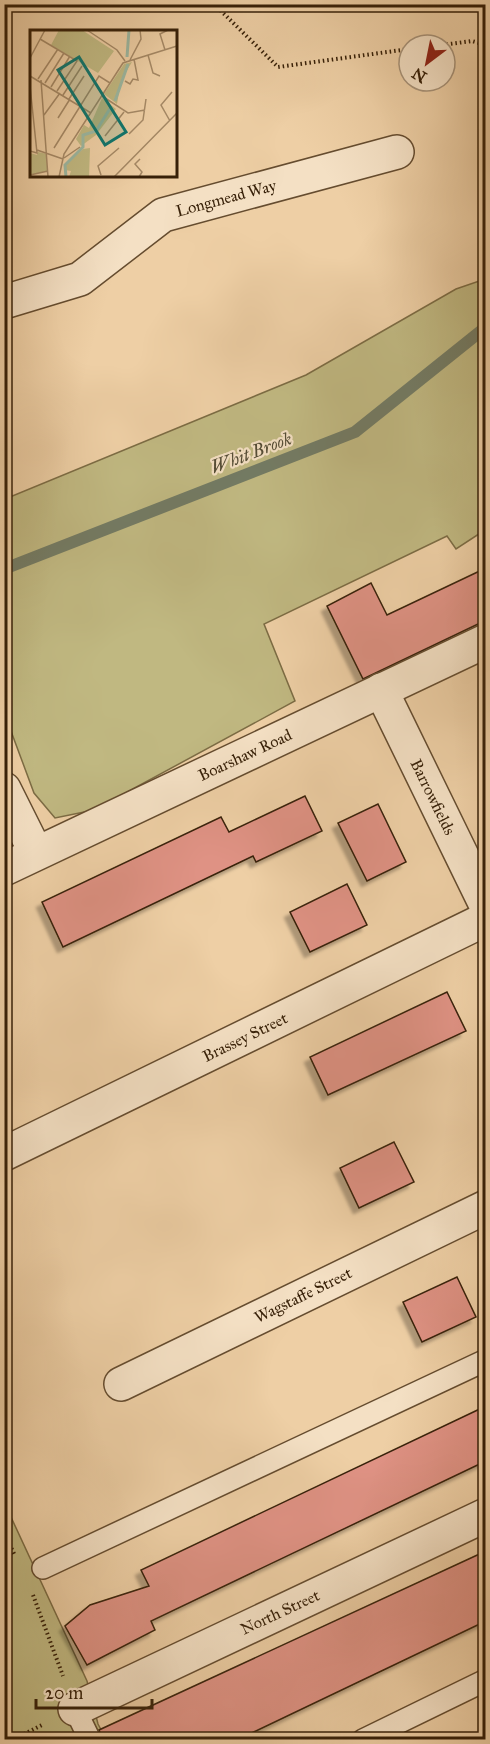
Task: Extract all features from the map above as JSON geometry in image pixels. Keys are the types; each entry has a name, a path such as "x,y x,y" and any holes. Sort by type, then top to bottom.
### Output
{"street":[{"name":"Longmead Way","path":"4,302 80,279 163,215 397,152"},
{"name":"Boarshaw Road","path":"4,869 486,641"},
{"name":"Barrowfields","path":"381,690 486,905"},
{"path":"4,789 36,853"},
{"name":"Brassey Street","path":"4,1154 486,919"},
{"name":"Wagstaffe Street","path":"121,1384 486,1207"},
{"name":"North Street","path":"75,1709 486,1515"}],"lane":[{"path":"43,1568 486,1360"},
{"path":"363,1740 486,1680"},
{"path":"75,1709 90,1740"}],"path":[{"path":"214,4 278,67 397,52"},
{"path":"457,43 472,41 486,45"},
{"path":"4,1532 18,1561"},
{"path":"31,1592 75,1709"}],"shaded area":[{"path":"485,279 485,530 456,549 447,536 264,624 295,701 94,810 55,818 34,793 5,715 5,499 306,375 456,289"},
{"path":"4,1502 87,1681 98,1724 106,1739 5,1739"}],"building":[{"path":"486,568 486,623 478,624 363,679 327,606 371,583 387,615"},
{"path":"305,796 322,831 256,862 253,856 63,947 42,902 221,817 229,832"},
{"path":"378,804 406,862 367,881 338,823"},
{"path":"347,884 367,925 310,952 290,912"},
{"path":"447,992 466,1031 328,1095 310,1057"},
{"path":"394,1142 414,1182 359,1208 340,1168"},
{"path":"457,1277 476,1317 422,1342 403,1302"},
{"path":"486,1406 486,1461 151,1621 155,1630 87,1665 65,1626 90,1605 149,1586 141,1570"},
{"path":"486,1551 486,1621 237,1740 103,1740 99,1730"}],"waterway":[{"name":"Whit Brook","path":"4,569 355,432 486,327"}]}
